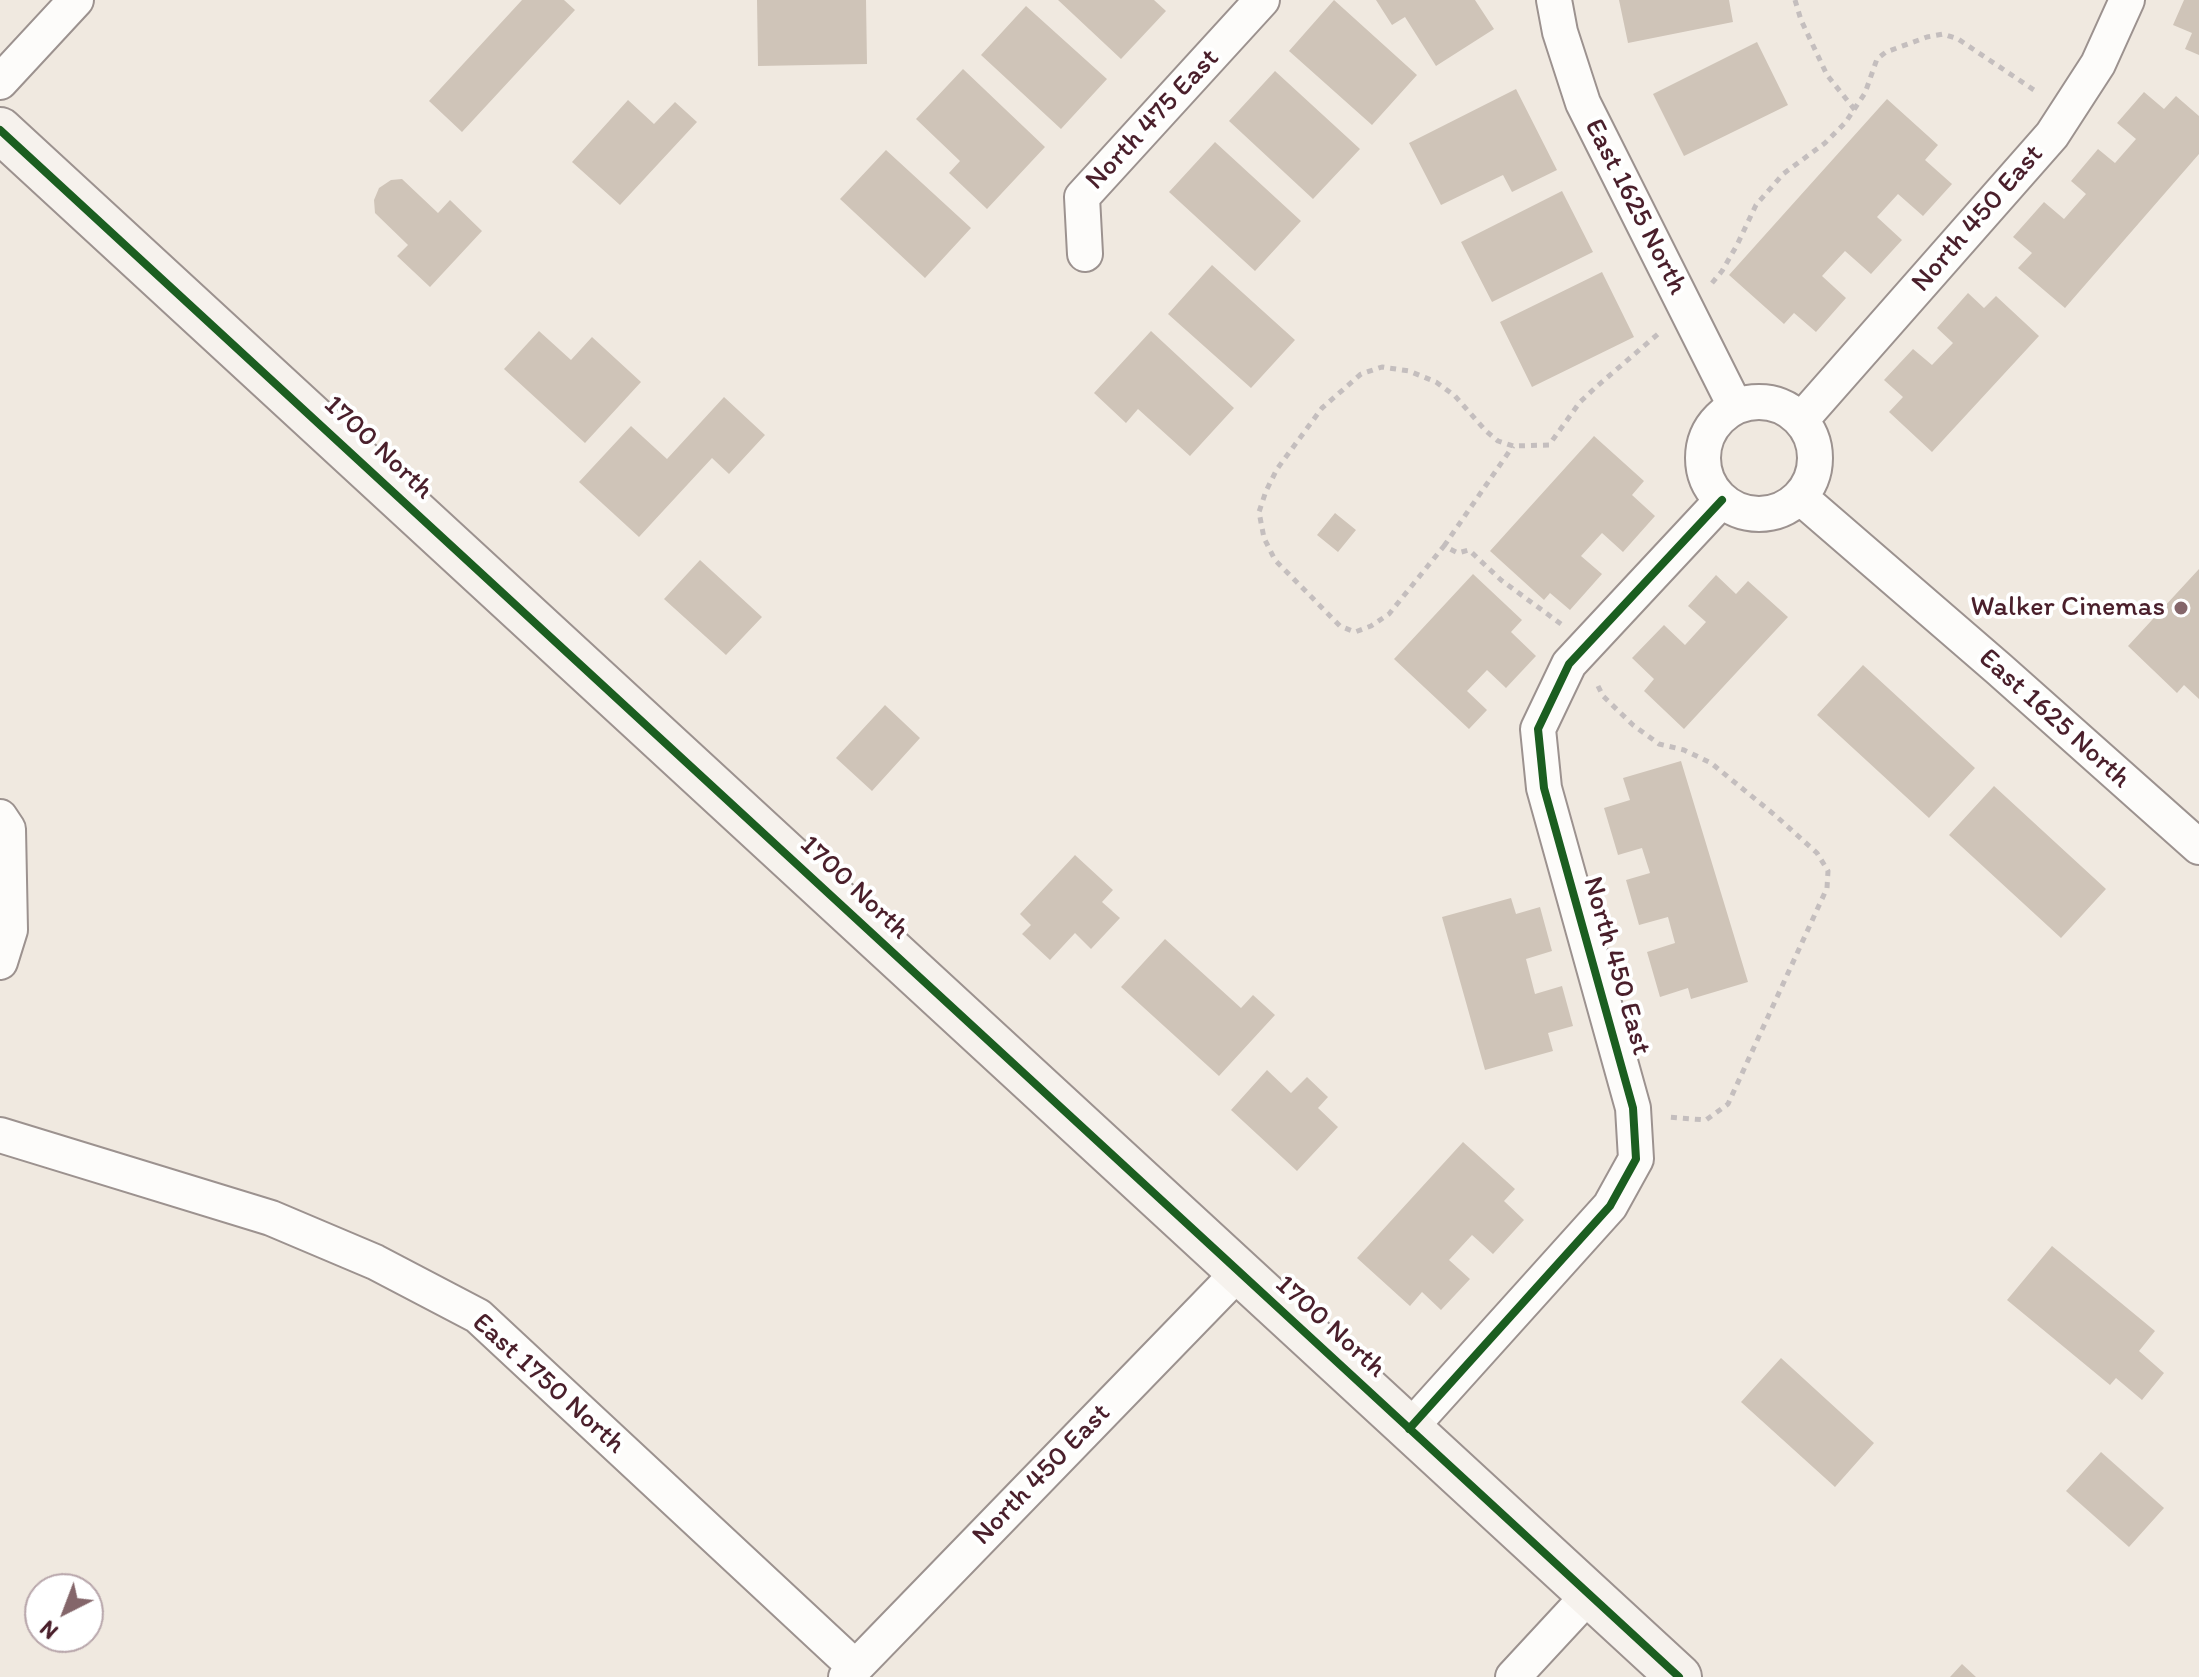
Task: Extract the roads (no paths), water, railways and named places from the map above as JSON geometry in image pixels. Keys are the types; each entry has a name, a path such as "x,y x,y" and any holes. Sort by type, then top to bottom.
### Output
{"street":[{"path":"0,82 76,0"},
{"name":"North 475 East","path":"1085,254 1082,197 1262,0"},
{"name":"East 1625 North","path":"1554,0 1560,32 1583,103 1735,406"},
{"name":"North 450 East","path":"1801,420 2052,135 2098,64 2127,0"},
{"name":"1700 North","path":"0,130 1679,1677"},
{"path":"1764,401 1786,408 1801,420 1813,439 1815,458 1811,481 1800,497 1784,509 1765,514 1740,511 1722,500 1707,479 1702,454 1707,435 1719,417 1735,406 1764,401"},
{"name":"East 1625 North","path":"1800,497 2199,847"},
{"name":"North 450 East","path":"1409,1429 1610,1206 1636,1159 1633,1108 1544,788 1538,729 1569,664 1722,500"},
{"path":"0,817 8,829 10,930 0,962"},
{"name":"East 1750 North","path":"0,1135 271,1218 375,1262 478,1316 850,1672"},
{"name":"North 450 East","path":"850,1672 1238,1273"},
{"path":"1513,1677 1589,1595"}],"place":[{"name":"Walker Cinemas","path":"2181,608"}]}
